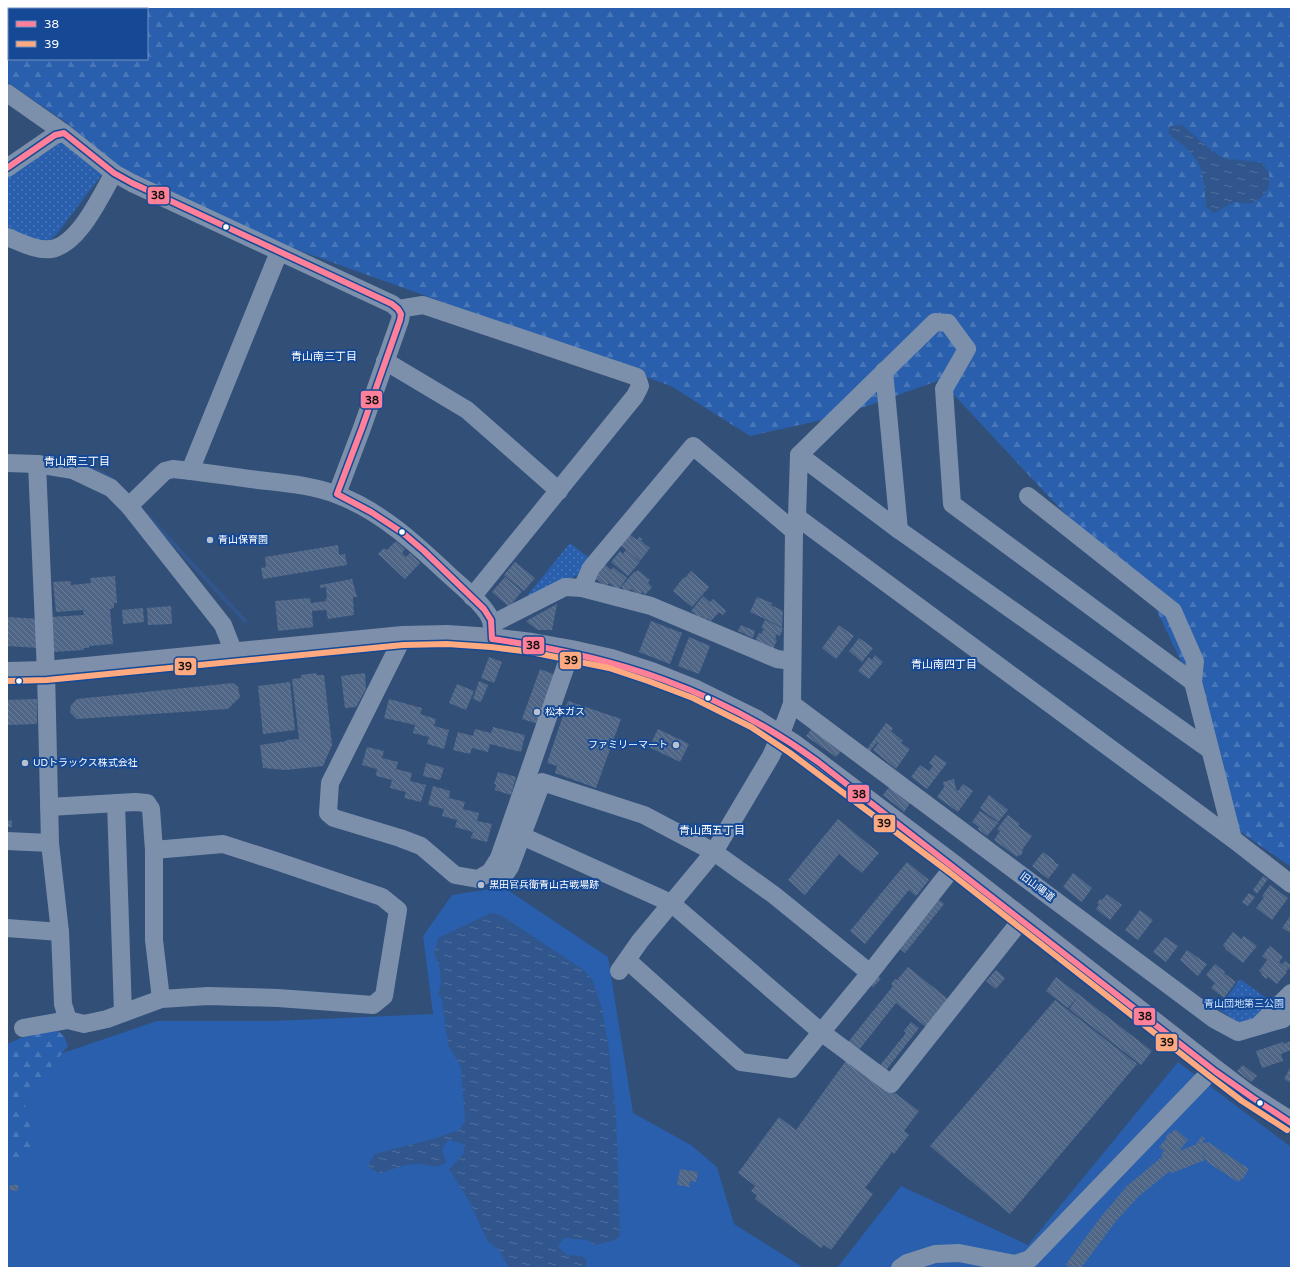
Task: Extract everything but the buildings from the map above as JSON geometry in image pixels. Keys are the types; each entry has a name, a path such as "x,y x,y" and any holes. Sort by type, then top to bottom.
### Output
{"highway":[{"path":"7,673 46,672 234,653 403,638 492,632 532,644 611,660 651,673 743,714 780,736 954,866 1246,1094 1291,1123"}],"street":[{"path":"7,92 64,132 114,173 132,183 392,304 398,309 401,314 400,320 337,494"},
{"path":"7,168 55,135 64,132"},
{"path":"7,237 40,249 51,249 61,246 73,237 87,220 114,173"},
{"path":"190,471 279,252"},
{"path":"398,309 423,305 637,377 640,386 635,396 472,597"},
{"path":"954,866 870,973 791,1069 741,1062 623,966 640,941 714,852 771,756 792,704 792,661 799,455 935,322 948,324 967,349 944,389 952,504 1193,682"},
{"path":"385,361 468,410 559,490"},
{"path":"884,371 899,530"},
{"path":"582,588 591,568 693,446 796,524 1233,839 1291,884"},
{"path":"799,455 899,530 1210,750"},
{"path":"7,463 37,464 73,470 111,488 129,506 223,626 234,653"},
{"path":"37,464 46,672 50,843 60,932 63,1004 68,1020"},
{"path":"129,506 165,471 173,469 303,485 337,494 367,509 403,533 472,597 487,613 492,632 565,587 582,588 652,606 777,659 792,661"},
{"path":"1028,496 1173,611 1194,661 1193,682 1233,839"},
{"path":"403,638 330,783 328,812 334,818 421,846 455,875 478,879 490,872 499,858 572,651"},
{"name":"旧山陽道","path":"792,704 1214,1019 1238,1032 1283,1019 1291,1012"},
{"path":"501,881 510,867 542,782 644,815 714,852 774,895 870,973"},
{"path":"49,807 135,802 147,803 151,809 154,850 154,940 160,999"},
{"path":"116,803 123,1013"},
{"path":"522,836 671,903 821,1032 891,1084 1022,919"},
{"path":"7,841 50,843"},
{"path":"23,1028 68,1020 84,1024 107,1019 160,999 208,996 278,998 373,1005 384,996 398,910 382,897 276,860 223,844 154,850"},
{"path":"7,928 60,932"},
{"path":"1257,1026 1291,993"},
{"path":"900,1268 935,1254 959,1252 1015,1264 1030,1259 1213,1069"}],"green space":[{"path":"7,7 1291,7 1291,867 1238,830 1194,688 1154,605 1053,501 940,380 836,417 750,436 671,386 281,244 132,179 67,123 7,82"},
{"path":"63,142 104,172 56,235 46,243 7,232 7,177 54,143"},
{"path":"570,543 592,560 579,574 532,599 527,596"},
{"path":"503,887 608,957 633,1113 691,1145 717,1167 734,1224 804,1268 7,1268 7,1072 157,1021 273,1021 433,1014 423,936 452,895"},
{"name":"青山団地第三公園","path":"1240,979 1269,1000 1261,1013 1248,1023 1237,1022 1218,1009"},
{"path":"54,1028 64,1036 68,1046 23,1101 33,1121 36,1141 7,1177 7,1044 35,1032"},
{"path":"1178,1062 1291,1147 1291,1268 837,1268 901,1186 1028,1245"}],"water":[{"path":"1182,125 1212,151 1223,158 1263,163 1269,174 1269,187 1261,198 1250,204 1234,202 1214,213 1206,207 1204,183 1197,161 1187,149 1168,133 1170,126"},
{"path":"491,913 501,915 585,971 593,981 602,1008 608,1042 616,1113 620,1236 615,1240 595,1245 587,1240 564,1238 558,1246 567,1255 581,1256 587,1260 586,1268 509,1268 499,1250 488,1242 469,1201 449,1169 464,1153 463,1144 449,1140 442,1149 446,1163 438,1166 411,1164 379,1174 368,1166 374,1154 433,1139 459,1130 465,1121 461,1067 448,1045 442,1000 438,993 441,984 440,970 434,953 438,938"}],"waterway":[{"path":"90,469 102,473 112,479"},
{"path":"148,516 245,621"}],"transit line":[{"name":"38","path":"7,168 55,135 64,133 114,173 132,183 392,304 401,314 400,320 337,494 371,512 403,533 424,551 484,609 491,620 492,639 537,646 622,666 703,695 742,714 780,736 818,762 1216,1072 1291,1123"},
{"name":"39","path":"7,681 47,680 403,645 447,644 531,652 609,668 648,681 693,698 751,727 790,753 949,872 1242,1101 1287,1130"}],"place":[{"name":"青山保育園","path":"210,540"},
{"name":"松本ガス","path":"537,712"},
{"name":"ファミリーマート","path":"676,745"},
{"name":"UDトラックス株式会社","path":"25,763"},
{"name":"黒田官兵衛青山古戦場跡","path":"481,885"}],"district":[{"name":"青山南三丁目","path":"324,356"},
{"name":"青山西三丁目","path":"77,461"},
{"name":"青山南四丁目","path":"944,664"},
{"name":"青山西五丁目","path":"712,830"}]}
